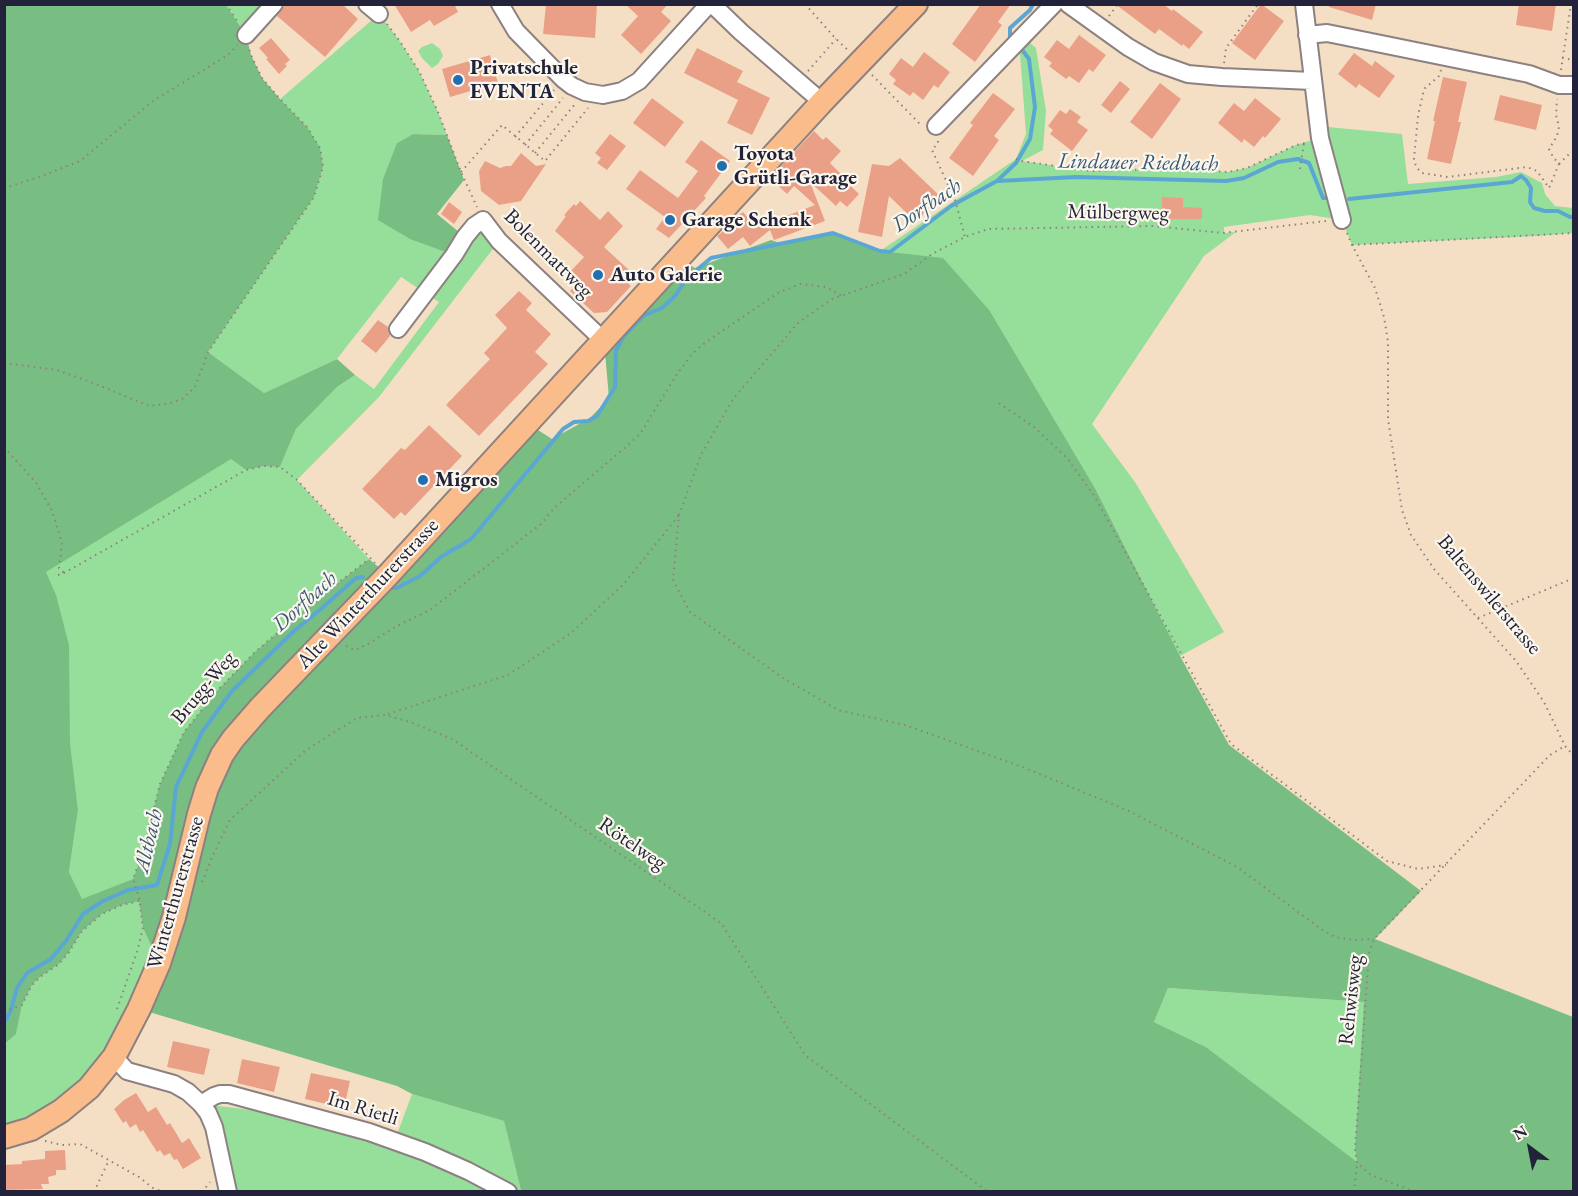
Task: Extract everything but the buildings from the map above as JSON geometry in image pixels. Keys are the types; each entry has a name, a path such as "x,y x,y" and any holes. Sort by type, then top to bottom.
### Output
{"main road":[{"name":"Alte Winterthurerstrasse","path":"260,708 388,575 822,102 916,4"},
{"name":"Winterthurerstrasse","path":"4,1137 31,1129 61,1112 89,1088 114,1057 139,1009 159,963 174,917 199,814 214,771 233,739 260,708"}],"street":[{"path":"246,35 274,4"},
{"path":"500,4 516,31 578,88 603,95 622,91 639,81 711,4 822,102"},
{"path":"936,126 1054,4"},
{"path":"1068,4 1128,47 1154,62 1188,74 1312,81"},
{"path":"1304,4 1312,81 1312,141 1342,220"},
{"path":"1307,34 1327,33 1445,56 1529,74 1566,85"},
{"name":"Bolenmattweg","path":"398,329 465,237 474,226 483,220 499,241 604,341"},
{"path":"114,1057 127,1071 174,1084 188,1092 201,1104 214,1127 228,1191"},
{"name":"Im Rietli","path":"201,1104 214,1096 229,1094 369,1132 425,1152 508,1191"}],"path":[{"path":"4,363 57,370 149,406 182,399 195,387 208,352 314,197 323,167 320,148 307,127 262,78 251,55 246,35 226,4"},
{"path":"805,4 850,52"},
{"path":"1222,77 1226,48 1258,4"},
{"path":"1559,164 1549,149 1557,136 1559,127 1556,106 1566,85 1562,58 1571,4"},
{"path":"373,9 399,40 419,71 483,220"},
{"path":"4,188 80,161 153,101 228,55 246,35"},
{"path":"808,71 836,39"},
{"path":"1445,56 1439,76 1424,89 1418,116 1414,159 1416,167 1422,173 1448,177 1527,167 1537,171 1549,188 1559,164 1574,152"},
{"path":"1562,58 1574,60"},
{"path":"868,69 873,77 919,123 936,126 938,143 932,150 956,200 965,237"},
{"path":"515,137 578,88"},
{"path":"525,145 578,88"},
{"path":"535,153 578,88"},
{"path":"461,172 502,125 544,160 592,104 578,88"},
{"path":"1300,168 1302,156 1312,141"},
{"path":"1016,159 1091,171 1169,169 1228,172 1247,168 1312,141"},
{"name":"Mülbergweg","path":"679,515 701,455 733,399 798,323 832,299 904,274 932,254 965,237 988,229 1056,227 1153,226 1214,233 1342,220"},
{"name":"Baltenswilerstrasse","path":"1574,233 1352,245 1375,288 1384,317 1388,342 1388,419 1402,510 1411,535 1434,569 1516,661 1544,702 1565,746 1574,756"},
{"path":"345,646 354,650 430,610 541,524 554,508 640,434 677,374 693,353 741,317 778,293 800,284 826,287 842,296"},
{"path":"999,403 1034,427 1067,458 1095,497 1232,744 1387,861 1418,869 1446,865"},
{"path":"4,447 37,484 52,511 62,543 59,568 64,573"},
{"path":"58,575 246,470 264,465 280,467 297,480 369,559 388,575"},
{"path":"385,715 508,675 571,633 623,585 679,515"},
{"path":"679,515 673,580 690,612 783,678 838,710 905,725 1025,768 1130,811 1237,867 1335,937 1354,940 1374,939"},
{"name":"Brugg-Weg","path":"116,1014 143,928 139,897 133,879 142,854 160,784 184,732 218,690 254,653 317,599 369,559"},
{"path":"1478,618 1574,578"},
{"name":"Rötelweg","path":"216,849 230,820 306,750 357,718 385,715 410,722 452,739 721,923 805,1054 988,1191"},
{"name":"Rehwisweg","path":"1357,1163 1355,1149 1365,1002 1369,953 1374,939 1550,755 1565,746"},
{"path":"4,1011 22,1005 32,985 59,964 82,931 102,914 122,905 139,901"},
{"path":"37,1139 62,1145 80,1144 139,1177 153,1188 163,1191"},
{"path":"94,1191 109,1160"},
{"path":"1354,1191 1357,1163"},
{"path":"1357,1163 1371,1175 1415,1191"}],"green space":[{"path":"5,5 226,5 246,35 251,55 262,78 307,127 320,148 323,167 314,197 208,352 264,393 337,359 355,375 337,387 296,429 280,467 264,466 246,470 231,459 46,572 56,595 69,645 70,744 78,810 69,872 82,899 133,879 142,854 160,784 184,732 218,690 254,653 317,599 369,559 388,575 527,423 552,439 590,418 609,398 604,341 679,259 695,268 771,240 783,244 833,233 880,251 943,258 990,311 1095,488 1180,656 1229,745 1421,891 1375,939 1573,1017 1573,1191 521,1191 504,1121 412,1094 397,1086 139,1009 159,963 143,928 139,901 122,905 102,914 82,931 59,964 32,985 22,1005 16,1034 5,1044","holes":["1168,988 1364,1002 1355,1149 1357,1162 1206,1047 1154,1022"]},
{"path":"226,5 274,5 246,35"},
{"path":"379,14 419,71 447,135 413,134 397,143 454,255 483,220 499,241 379,397 297,480 369,559 317,599 142,854 133,879 82,900 69,872 78,810 45,572 231,458 246,470 264,466 280,467 296,429 337,387 355,375 374,389 439,302 401,277 337,359 264,393 208,352 314,197 323,167 307,127 280,99"},
{"path":"1027,40 1036,48 1046,111 1043,150 1022,161 1091,171 1169,169 1228,172 1247,168 1296,145 1319,138 1318,126 1402,134 1408,184 1496,177 1521,172 1542,183 1545,194 1555,206 1573,208 1573,233 1537,236 1352,245 1342,220 1310,215 1224,227 1224,233 1236,232 1204,256 1092,424 1135,482 1224,632 1180,656 1095,488 990,311 880,251 1016,159 1026,134 1018,51"},
{"path":"432,43 440,49 443,56 432,68 418,51"},
{"path":"413,134 447,135 464,180 437,214 465,237 454,255 410,239 378,220 383,179 397,143"},
{"path":"139,901 143,928 159,963 89,1088 5,1137 5,1045 16,1033 22,1005 32,985 59,964 82,931 102,914 122,905"},
{"path":"1168,988 1365,1002 1355,1149 1357,1163 1206,1047 1154,1022"},
{"path":"412,1094 504,1121 521,1191 228,1191 201,1104 270,1112 393,1145"}],"waterway":[{"name":"Dorfbach","path":"1010,38 1010,28 1030,10 1033,4"},
{"name":"Dorfbach","path":"390,588 397,588 420,576 441,557 471,539 563,429 574,422 588,421 597,416 615,387 616,351 623,337 643,316 662,308 675,296 687,278 711,258 833,233 880,251 890,252 951,206 997,181 1016,163 1030,139 1035,107 1029,59 1023,51"},
{"name":"Lindauer Riedbach","path":"998,181 1076,177 1226,181 1244,178 1278,162 1298,159 1309,163 1323,198 1326,198"},
{"name":"Lindauer Riedbach","path":"1349,199 1512,182 1521,176 1531,188 1530,202 1534,208 1558,211 1574,217"},
{"name":"Altbach","path":"4,1023 11,1010 17,988 27,973 51,959 83,914 103,901 128,890 157,885 170,844 176,787 202,732 232,691 293,632 356,578 363,577"}],"place":[{"name":"Privatschule EVENTA","path":"458,80"},
{"name":"Toyota Grütli-Garage","path":"722,166"},
{"name":"Garage Schenk","path":"670,220"},
{"name":"Auto Galerie","path":"598,275"},
{"name":"Migros","path":"423,480"}]}
